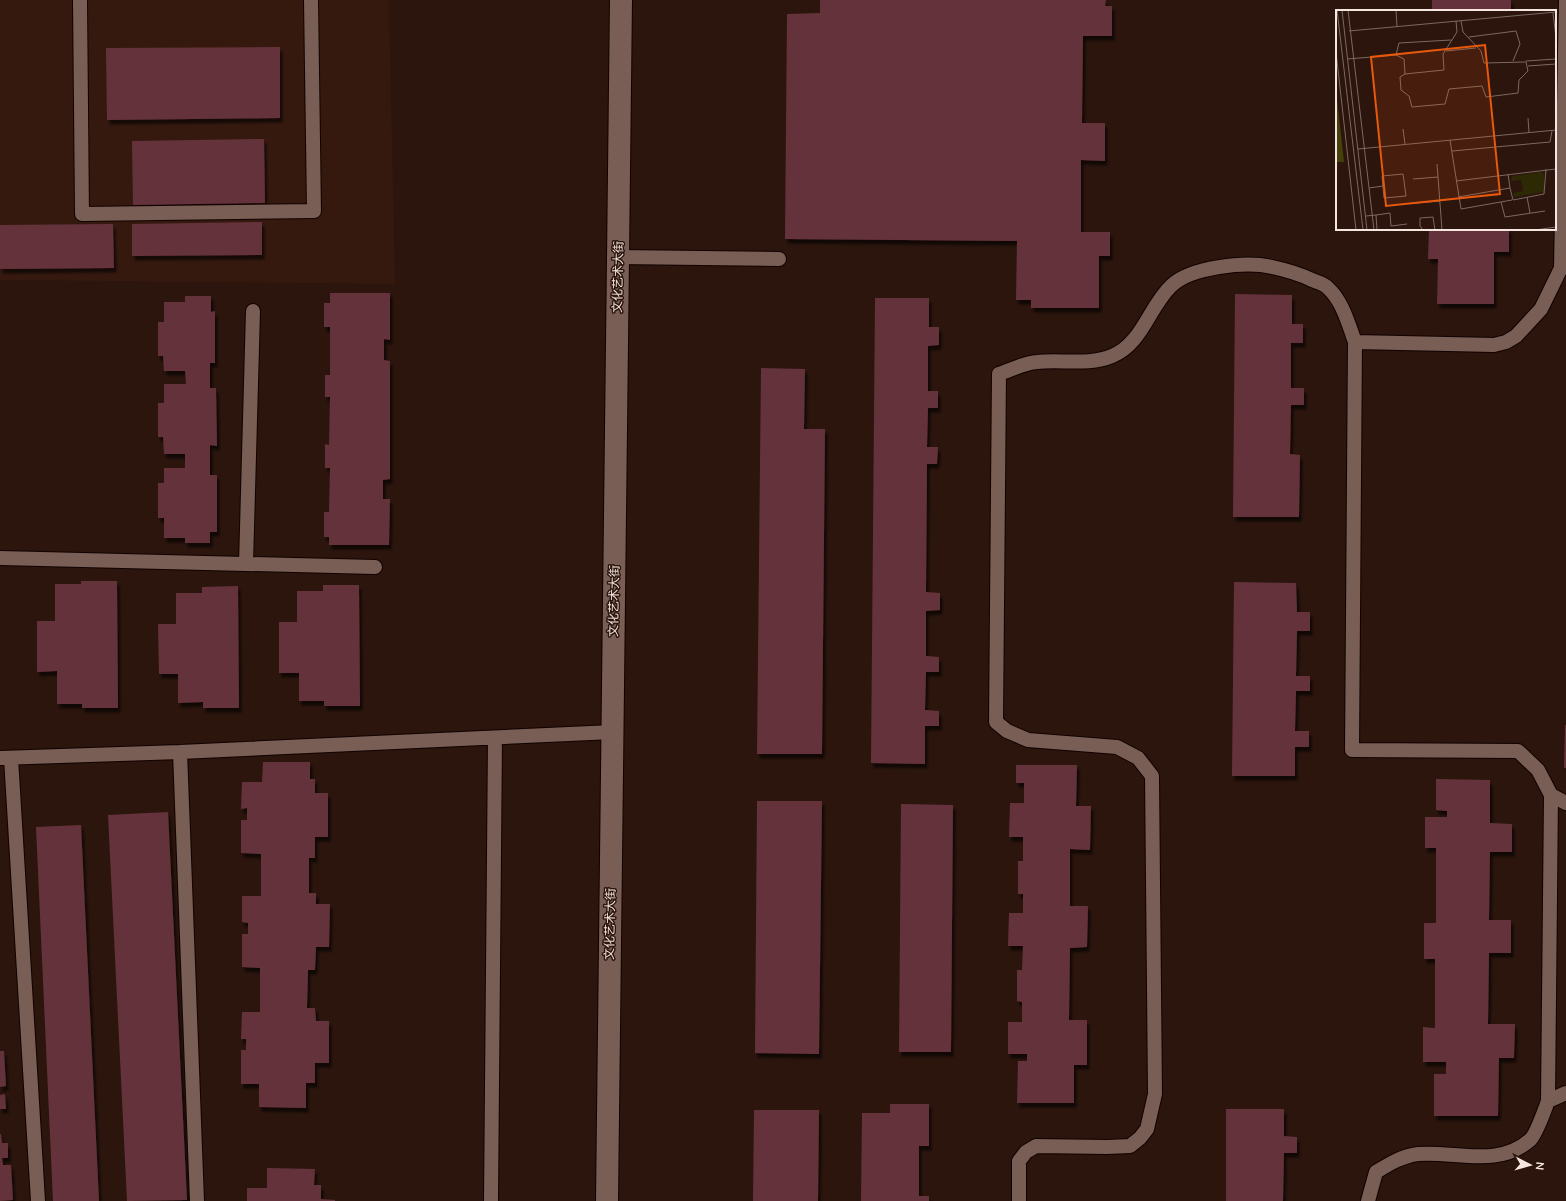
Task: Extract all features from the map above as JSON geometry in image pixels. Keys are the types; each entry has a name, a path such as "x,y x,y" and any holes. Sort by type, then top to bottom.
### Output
{"street":[{"name":"文化艺术大街","path":"607,1201 621,0"}],"lane":[{"path":"80,0 82,214 314,211 311,0"},
{"path":"1355,342 1494,345 1506,342 1516,336 1542,309 1563,267 1566,0"},
{"path":"618,257 779,259"},
{"path":"1019,1201 1019,1161 1026,1152 1036,1146 1107,1148 1130,1146 1140,1138 1147,1129 1155,1094 1152,776 1138,758 1117,747 1028,740 1007,731 996,722 999,374 1036,362 1088,362 1111,357 1122,351 1138,334 1163,295 1180,278 1191,273 1212,268 1236,265 1271,266 1306,277 1327,286 1339,301 1355,342 1352,750 1518,751 1538,770 1551,795 1548,1101 1531,1139 1511,1152 1488,1157 1418,1154 1394,1161 1376,1172 1368,1201"},
{"path":"246,564 253,311"},
{"path":"0,558 375,567"},
{"path":"38,1201 6,758 180,752 613,732"},
{"path":"491,1201 495,738"},
{"path":"180,752 197,1201"},
{"path":"1551,795 1566,803"},
{"path":"1548,1101 1566,1093"}],"shaded area":[{"path":"0,0 389,0 395,284 0,280"}],"building":[{"path":"820,0 1106,0 1105,6 1112,6 1112,36 1083,36 1082,123 1105,123 1105,161 1081,160 1081,232 1110,232 1110,256 1099,256 1099,308 1031,308 1031,300 1016,300 1017,241 785,239 787,14 820,13"},
{"path":"1432,0 1511,0 1511,10 1432,10"},
{"path":"280,47 280,118 107,120 106,48"},
{"path":"264,139 265,203 133,205 132,141"},
{"path":"262,222 262,255 132,256 132,224"},
{"path":"113,224 114,268 0,269 0,225"},
{"path":"1429,230 1509,230 1509,252 1494,252 1494,304 1437,304 1438,259 1428,259"},
{"path":"330,293 390,293 390,340 384,339 384,360 390,361 390,479 383,480 383,499 390,499 389,545 329,545 329,537 324,537 324,512 329,512 330,468 325,468 325,444 329,445 330,397 325,397 325,375 330,375 330,327 324,327 324,303 330,303"},
{"path":"1235,294 1292,295 1292,324 1303,324 1303,343 1291,343 1291,388 1304,388 1304,405 1291,405 1290,454 1300,455 1299,517 1233,517"},
{"path":"185,296 211,296 211,312 215,311 215,363 210,363 210,388 216,388 217,446 210,445 210,475 217,475 217,532 210,532 210,543 185,543 185,538 164,538 164,518 158,518 158,483 164,483 164,468 185,468 185,454 164,454 163,437 158,437 158,403 164,403 164,384 186,384 185,371 164,371 163,356 158,356 158,322 164,322 164,302 185,302"},
{"path":"875,298 929,298 929,327 939,327 939,345 928,346 928,391 938,391 938,408 928,408 927,447 938,447 937,464 927,464 926,592 940,593 940,610 926,611 926,656 939,657 939,672 926,672 925,710 939,711 939,726 925,726 925,764 871,763"},
{"path":"761,368 805,369 804,429 825,429 822,754 757,754"},
{"path":"81,581 117,581 118,708 82,708 82,704 57,704 57,671 37,672 37,621 55,621 55,584 81,584"},
{"path":"1234,582 1296,583 1297,612 1310,612 1310,631 1297,631 1296,676 1310,676 1310,691 1296,691 1295,731 1309,731 1309,747 1295,747 1295,776 1232,776"},
{"path":"323,585 359,585 360,706 324,706 324,701 299,701 299,673 279,673 279,622 297,622 297,591 323,591"},
{"path":"238,586 239,708 203,708 203,702 178,703 178,674 159,674 158,624 176,624 176,593 202,593 202,587"},
{"path":"1565,725 1566,768 1564,768"},
{"path":"263,762 310,762 310,779 315,779 315,793 328,793 328,837 315,837 315,858 309,858 309,893 316,893 316,904 330,904 329,947 316,947 315,970 308,970 307,1008 315,1008 316,1021 329,1021 329,1063 315,1063 315,1083 306,1083 306,1108 259,1107 259,1084 241,1084 241,1050 246,1050 246,1039 241,1039 242,1012 260,1012 260,968 242,967 242,934 248,934 248,923 242,922 242,896 261,896 261,854 241,853 241,820 247,820 247,808 241,809 242,782 262,782"},
{"path":"1016,765 1077,765 1076,806 1091,806 1090,850 1070,849 1070,906 1088,906 1087,947 1070,948 1069,1020 1087,1020 1087,1065 1074,1065 1074,1103 1017,1103 1018,1061 1027,1061 1027,1054 1008,1054 1008,1022 1022,1022 1022,1002 1017,1001 1017,970 1022,970 1023,946 1008,946 1009,913 1023,913 1023,894 1018,894 1018,861 1023,861 1023,837 1009,837 1010,803 1024,803 1024,783 1016,783"},
{"path":"1436,779 1490,780 1490,823 1512,824 1512,852 1490,852 1489,920 1511,920 1511,953 1489,953 1488,1024 1515,1024 1514,1058 1499,1058 1498,1116 1434,1116 1434,1074 1446,1074 1446,1062 1423,1062 1423,1027 1435,1028 1435,959 1424,959 1424,923 1436,923 1436,848 1425,848 1425,817 1447,817 1447,811 1436,810"},
{"path":"757,801 822,801 819,1054 755,1053"},
{"path":"901,804 953,805 951,1052 899,1052"},
{"path":"168,812 187,1200 127,1201 108,815"},
{"path":"81,825 99,1201 53,1201 36,827"},
{"path":"0,1051 4,1051 6,1086 0,1087"},
{"path":"5,1094 6,1109 0,1109 0,1095"},
{"path":"890,1104 929,1104 929,1146 919,1146 919,1196 929,1196 929,1201 861,1201 862,1113 890,1113"},
{"path":"1226,1109 1284,1109 1284,1136 1297,1137 1297,1153 1284,1153 1283,1201 1226,1201"},
{"path":"754,1110 819,1110 818,1201 753,1201"},
{"path":"0,1134 2,1143 8,1143 8,1158 2,1158 3,1165 11,1165 13,1200 0,1201"},
{"path":"267,1168 315,1169 314,1185 321,1185 321,1199 335,1201 247,1201 247,1188 267,1188"}]}
